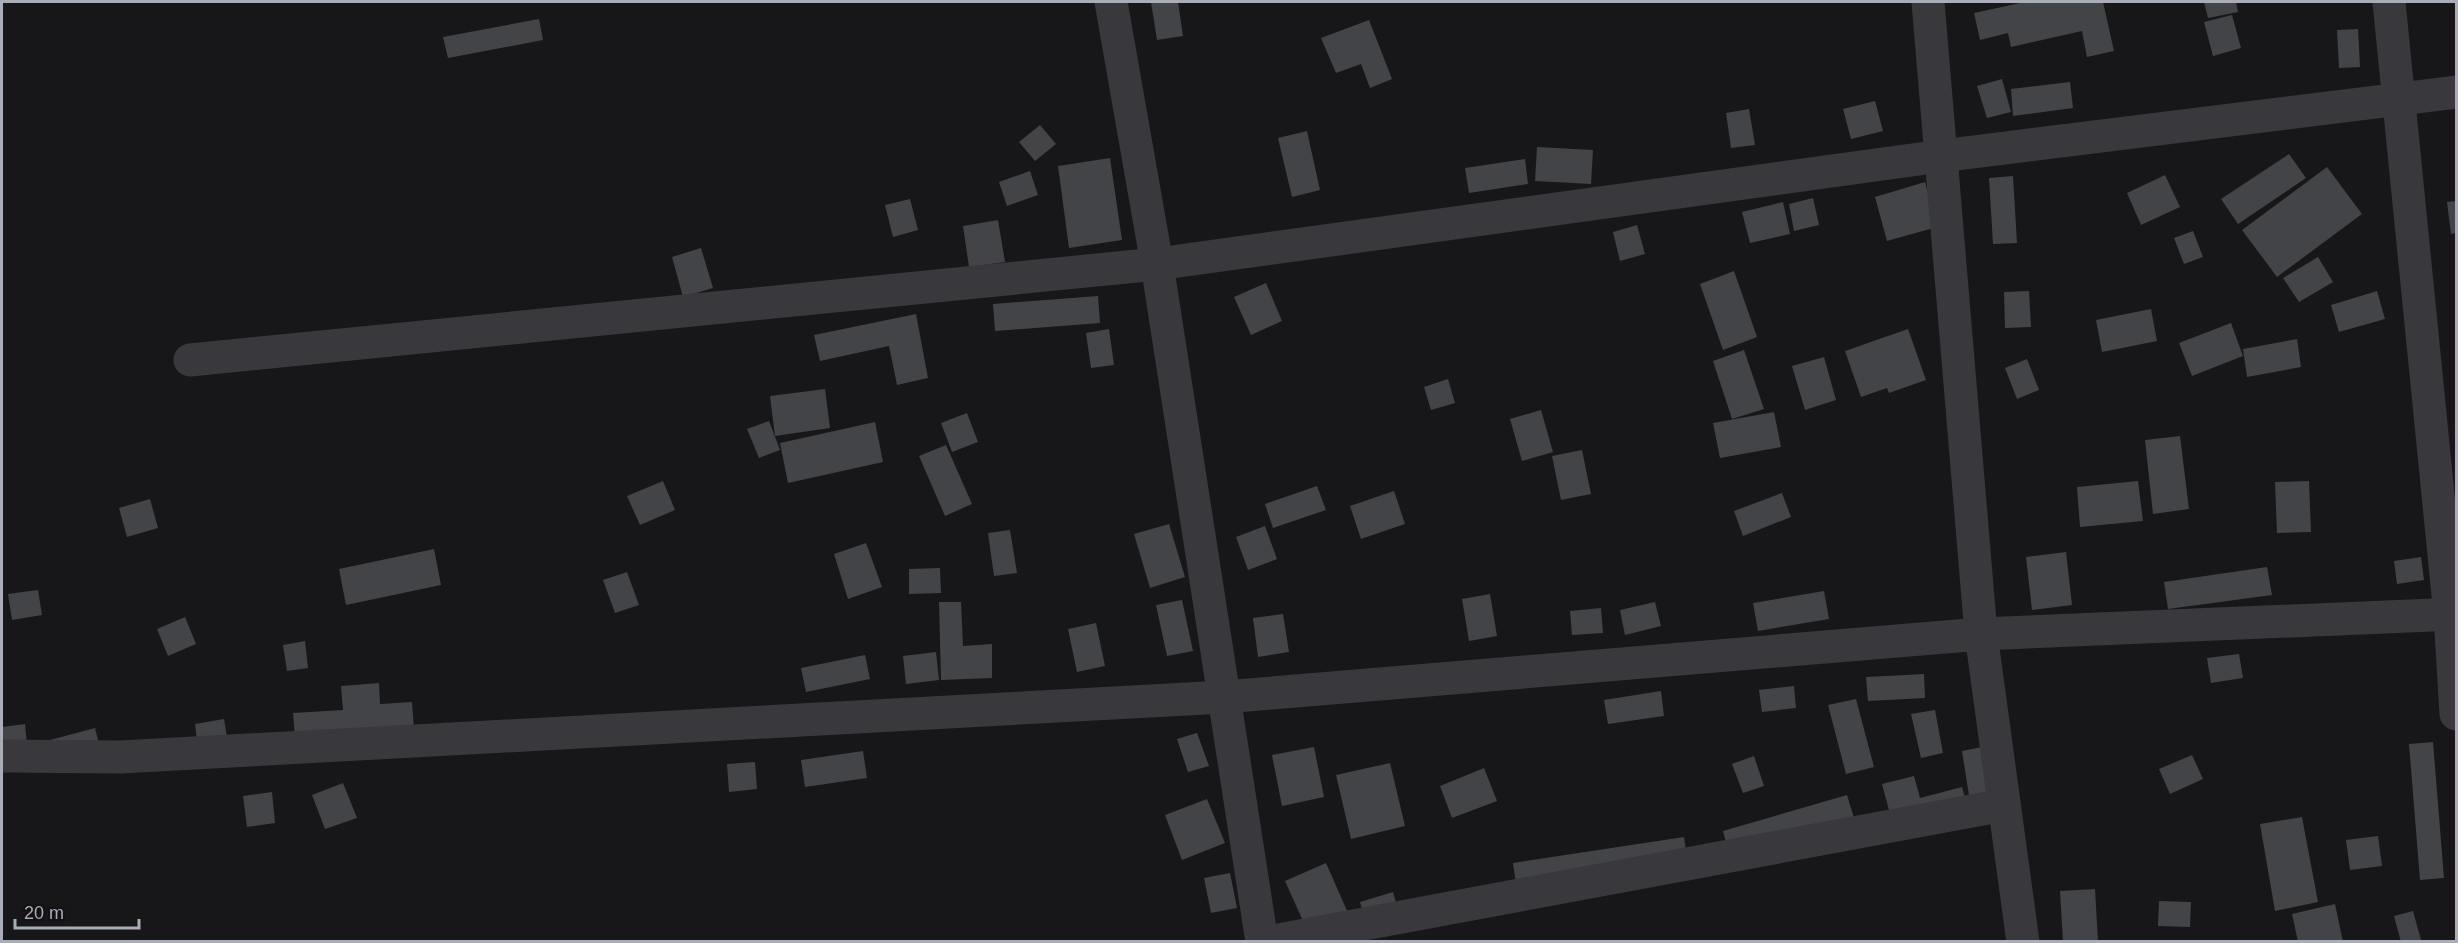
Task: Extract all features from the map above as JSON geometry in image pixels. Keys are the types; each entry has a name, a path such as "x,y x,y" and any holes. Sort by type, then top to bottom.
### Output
{"street":[{"path":"1111,2 1157,264 1262,942"},
{"path":"1928,2 1981,634 2023,942"},
{"path":"2389,2 2453,614 2457,714"},
{"path":"190,360 1157,264 1941,156 2457,92"},
{"path":"2,756 120,757 1224,697 1981,634 2453,614"},
{"path":"1267,942 2004,805"}],"building":[{"path":"1151,2 1178,2 1183,36 1157,40"},
{"path":"2025,2 2103,2 2114,51 2087,57 2082,31 2011,47 2008,33 1980,40 1974,13"},
{"path":"2204,2 2236,2 2238,12 2208,18"},
{"path":"2232,15 2241,48 2213,56 2204,22"},
{"path":"539,19 543,40 448,58 443,37"},
{"path":"1369,20 1392,79 1370,88 1361,64 1336,73 1321,38"},
{"path":"2358,29 2360,67 2339,68 2337,30"},
{"path":"2002,79 2011,112 1987,118 1977,86"},
{"path":"2070,82 2073,108 2013,116 2011,89"},
{"path":"1875,101 1883,131 1851,139 1843,109"},
{"path":"1749,109 1755,145 1731,148 1726,113"},
{"path":"1040,125 1056,144 1035,161 1019,142"},
{"path":"1307,131 1320,190 1292,197 1278,138"},
{"path":"1537,147 1593,150 1591,184 1535,181"},
{"path":"2289,154 2306,178 2238,224 2221,199"},
{"path":"1110,158 1122,240 1069,248 1058,166"},
{"path":"1525,159 1528,184 1469,193 1465,168"},
{"path":"2327,167 2362,214 2277,277 2242,230"},
{"path":"1030,171 1038,195 1007,206 999,182"},
{"path":"2165,175 2180,207 2141,225 2127,193"},
{"path":"2013,176 2017,243 1993,244 1989,178"},
{"path":"1925,182 1937,227 1887,241 1875,197"},
{"path":"1813,198 1819,225 1794,231 1789,204"},
{"path":"910,199 918,230 893,237 885,205"},
{"path":"2456,201 2456,233 2451,234 2447,202"},
{"path":"1783,202 1790,234 1750,243 1742,212"},
{"path":"998,220 1005,262 969,267 963,226"},
{"path":"1637,225 1645,254 1620,261 1613,232"},
{"path":"2193,231 2203,257 2184,264 2174,238"},
{"path":"701,248 713,288 683,297 672,257"},
{"path":"2318,257 2333,282 2299,302 2283,278"},
{"path":"1734,271 1757,337 1723,350 1700,284"},
{"path":"1266,283 1282,321 1251,335 1234,297"},
{"path":"2029,291 2031,327 2005,328 2004,292"},
{"path":"2377,291 2385,319 2339,332 2331,305"},
{"path":"1098,296 1100,323 995,331 993,304"},
{"path":"2151,309 2157,341 2102,352 2096,320"},
{"path":"916,314 928,378 897,385 889,346 820,361 814,335"},
{"path":"2231,323 2243,356 2192,376 2179,343"},
{"path":"1109,329 1114,365 1091,368 1086,333"},
{"path":"1908,329 1926,380 1889,393 1887,388 1861,397 1845,351"},
{"path":"2297,339 2301,367 2247,377 2243,349"},
{"path":"1744,350 1764,409 1732,419 1713,361"},
{"path":"1824,357 1836,400 1805,410 1792,366"},
{"path":"2027,359 2039,390 2017,399 2005,368"},
{"path":"1448,379 1455,403 1431,410 1424,387"},
{"path":"825,389 830,428 775,436 770,396"},
{"path":"1541,410 1553,452 1522,461 1510,419"},
{"path":"1774,412 1781,447 1720,458 1713,423"},
{"path":"967,413 978,442 952,452 941,423"},
{"path":"769,421 780,450 759,458 747,429"},
{"path":"875,422 883,462 788,483 780,443"},
{"path":"2180,436 2189,509 2153,514 2145,440"},
{"path":"946,445 972,504 945,516 919,456"},
{"path":"1582,450 1591,494 1561,500 1552,456"},
{"path":"663,481 675,510 640,525 627,496"},
{"path":"2138,481 2143,521 2080,527 2077,487"},
{"path":"2309,481 2311,532 2277,533 2275,482"},
{"path":"1317,486 1326,510 1273,528 1265,504"},
{"path":"1394,491 1405,524 1361,539 1350,506"},
{"path":"1782,493 1791,517 1743,536 1734,511"},
{"path":"150,499 158,528 127,537 119,508"},
{"path":"1169,524 1185,577 1150,588 1134,534"},
{"path":"1265,526 1277,559 1248,570 1236,537"},
{"path":"1010,530 1017,573 994,576 988,533"},
{"path":"866,543 882,587 848,599 834,554"},
{"path":"434,549 441,585 346,605 339,569"},
{"path":"2066,552 2072,605 2032,610 2026,557"},
{"path":"2421,557 2424,580 2397,584 2394,561"},
{"path":"2267,567 2272,595 2168,609 2164,582"},
{"path":"940,568 941,593 909,594 909,569"},
{"path":"627,572 639,605 615,613 603,580"},
{"path":"38,590 42,615 12,620 8,594"},
{"path":"1824,591 1829,619 1758,631 1753,603"},
{"path":"1490,594 1497,636 1469,641 1462,599"},
{"path":"1182,600 1193,651 1167,656 1156,605"},
{"path":"939,602 961,602 963,646 992,644 992,678 941,680"},
{"path":"1655,602 1661,626 1625,635 1620,610"},
{"path":"1601,608 1603,633 1572,635 1570,611"},
{"path":"1283,614 1289,652 1258,657 1253,618"},
{"path":"185,617 196,644 168,656 157,629"},
{"path":"1096,623 1105,666 1077,672 1068,629"},
{"path":"305,641 308,668 287,671 283,645"},
{"path":"936,652 939,680 906,684 903,656"},
{"path":"2239,654 2243,678 2211,683 2207,658"},
{"path":"865,655 870,679 806,692 801,668"},
{"path":"1924,674 1925,698 1868,701 1866,677"},
{"path":"379,683 380,704 412,702 414,729 295,737 293,713 343,710 341,686"},
{"path":"1794,686 1796,708 1762,712 1759,690"},
{"path":"1661,691 1664,716 1608,724 1604,700"},
{"path":"1856,699 1874,767 1846,774 1828,705"},
{"path":"1935,710 1943,753 1921,758 1911,714"},
{"path":"224,719 228,744 198,749 195,724"},
{"path":"25,724 29,765 2,767 2,727"},
{"path":"95,728 102,756 35,744"},
{"path":"1197,733 1209,766 1188,772 1177,739"},
{"path":"2433,742 2444,878 2420,880 2409,744"},
{"path":"1314,747 1324,797 1282,806 1272,755"},
{"path":"1982,747 1993,804 1971,808 1962,751"},
{"path":"863,751 867,778 805,787 801,760"},
{"path":"2192,755 2203,779 2170,794 2159,769"},
{"path":"1754,756 1764,786 1743,793 1732,764"},
{"path":"755,762 757,789 729,792 727,764"},
{"path":"1390,763 1405,826 1351,839 1336,775"},
{"path":"1484,768 1497,801 1452,818 1440,786"},
{"path":"1914,776 1920,798 1962,787 1968,809 1894,829 1882,784"},
{"path":"343,783 357,818 325,829 312,795"},
{"path":"272,792 275,823 247,827 243,796"},
{"path":"1847,795 1855,821 1730,857 1723,831"},
{"path":"1207,799 1225,843 1182,860 1165,815"},
{"path":"2302,817 2318,902 2275,911 2260,824"},
{"path":"2378,836 2382,866 2350,870 2346,840"},
{"path":"1684,837 1688,864 1517,890 1513,863"},
{"path":"1326,863 1352,922 1312,941 1285,881"},
{"path":"1230,873 1237,908 1211,913 1204,878"},
{"path":"2095,889 2098,942 2063,942 2060,891"},
{"path":"1393,892 1401,920 1368,930 1360,902"},
{"path":"2159,901 2191,902 2190,927 2158,926"},
{"path":"2335,904 2343,942 2298,942 2292,914"},
{"path":"2413,911 2421,940 2401,942 2394,916"}]}
